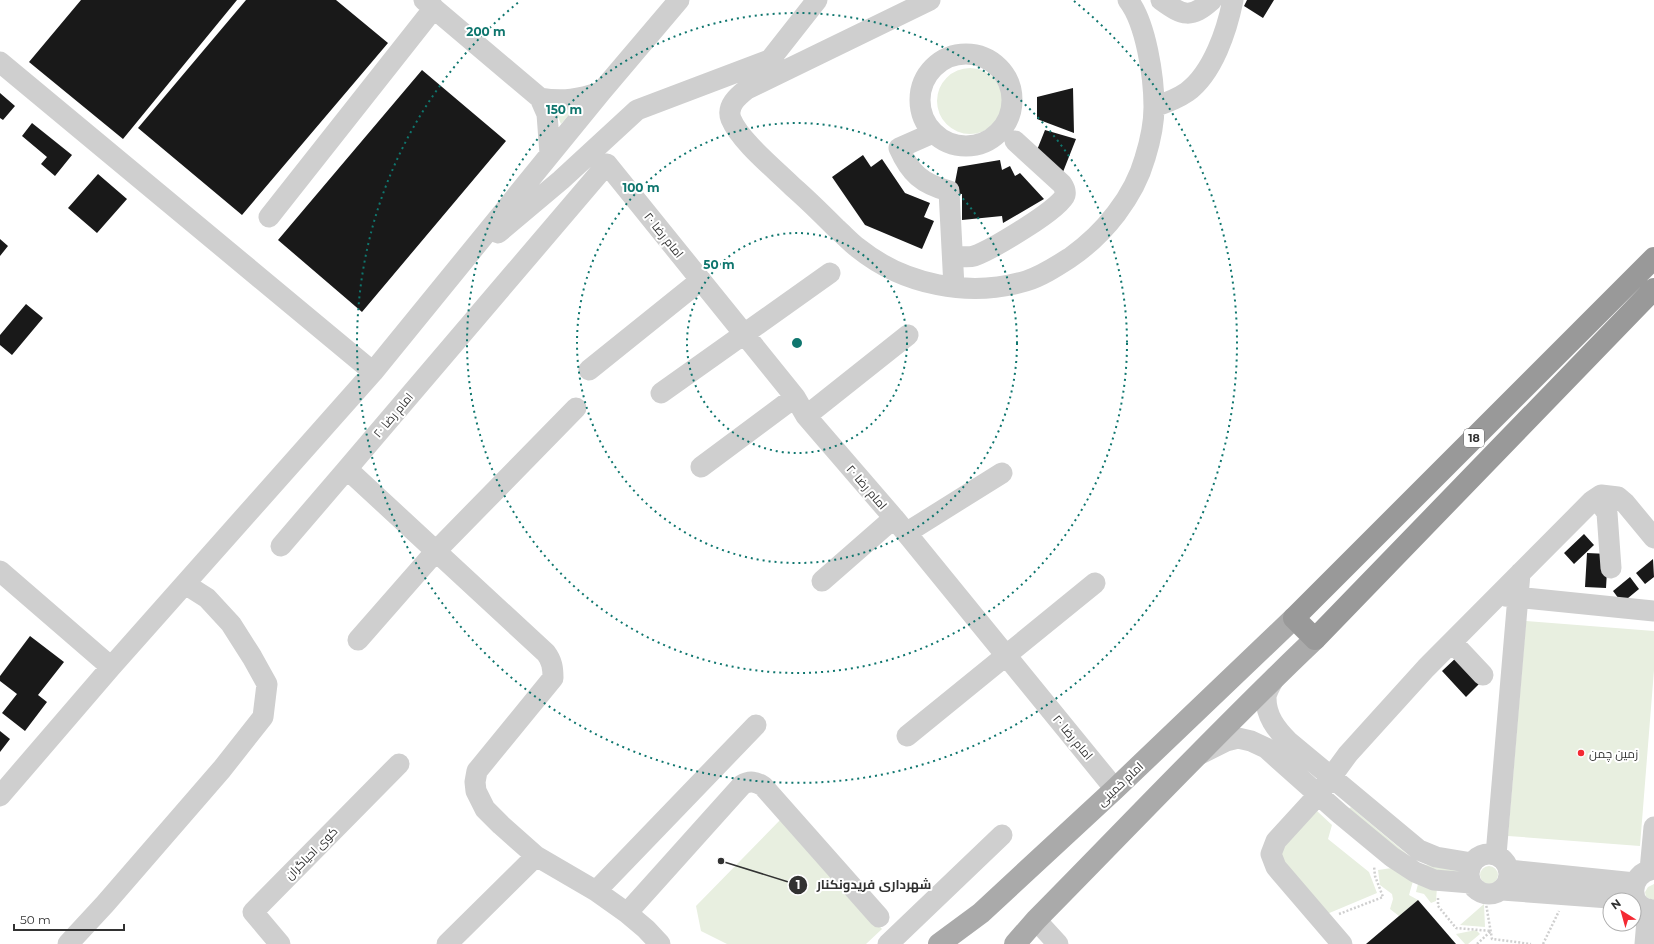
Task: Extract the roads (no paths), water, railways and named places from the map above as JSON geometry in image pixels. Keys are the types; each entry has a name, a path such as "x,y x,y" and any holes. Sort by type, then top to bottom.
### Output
{"highway":[{"name":"18","path":"1294,618 1654,258"},
{"name":"18","path":"1315,639 1654,289"},
{"name":"18","path":"1615,328 1654,308"},
{"path":"1294,618 1315,639"}],"main road":[{"name":"امام خمینی","path":"939,944 981,913 1115,789 1294,618"},
{"path":"1015,944 1036,920 1198,755 1315,639"}],"street":[{"path":"0,796 111,667 373,372 601,92 679,0"},
{"path":"747,89 817,0"},
{"path":"930,0 747,89 738,96 730,108 730,118 746,141 858,248 891,269 911,278 954,287 998,287 1027,280 1057,266 1082,249 1107,225 1127,197 1141,172 1149,146 1154,107 1151,72 1144,36 1135,8 1128,0"},
{"path":"1161,0 1174,10 1187,14 1200,11 1212,0"},
{"path":"1154,107 1175,100 1188,91 1204,75 1220,44 1229,18 1233,0"},
{"path":"269,217 429,4 540,98 548,114 550,154"},
{"path":"775,54 796,65"},
{"path":"458,268 561,180 637,110 775,54"},
{"path":"968,54 983,57 995,64 1005,75 1011,88 1012,102 1009,117 1002,129 991,139 978,145 962,147 946,142 933,133 924,120 920,104 921,88 928,74 939,62 954,56 968,54"},
{"path":"0,62 373,372"},
{"path":"540,98 563,101 601,92"},
{"path":"933,133 899,148 904,161 918,178 934,187 948,191 954,287"},
{"path":"953,256 972,257 993,248 1037,220 1058,204 1065,196 1065,189 1062,184 1015,141"},
{"name":"امام رضا ۲۰","path":"347,469 607,164 795,397 806,416 900,526 1115,789"},
{"path":"661,393 830,273"},
{"path":"589,370 701,280"},
{"path":"806,416 908,335"},
{"path":"701,467 795,397"},
{"path":"358,640 436,551 576,408"},
{"path":"280,546 347,469 546,653 552,666 553,678 477,771 475,782 476,791 485,808 536,856 596,892 627,913 646,929 660,944"},
{"path":"822,581 900,526 1002,473"},
{"path":"1342,944 1276,867 1271,854 1276,841 1318,795 1348,754 1452,642 1512,588 1597,498 1601,495 1618,497 1625,503 1654,538"},
{"path":"1597,498 1607,513 1611,568"},
{"path":"0,572 111,667"},
{"path":"907,736 1095,583"},
{"path":"68,944 105,904 222,769 263,717 267,684 252,657 231,624 207,598 185,584"},
{"path":"1512,588 1654,611"},
{"path":"1488,873 1512,588"},
{"path":"1452,642 1483,675"},
{"path":"1275,678 1266,697 1270,718 1278,730 1419,850 1436,857 1488,873 1567,895 1646,890"},
{"path":"596,892 756,725"},
{"path":"1198,755 1226,741 1238,738 1251,741 1266,748 1318,795 1383,850 1415,872 1438,880 1488,873 1646,890"},
{"name":"کوی احیاگران","path":"280,944 253,912 399,764"},
{"path":"627,913 742,785 748,782 756,782 763,786 879,917"},
{"path":"1340,814 1354,795"},
{"path":"1645,944 1646,890 1654,827"},
{"path":"888,944 1002,835"},
{"path":"447,944 536,856"},
{"path":"1036,920 1058,944"},
{"path":"646,929 676,944"}],"place":[{"name":"زمین چمن","path":"1581,753"},
{"name":"شهرداری فریدونکنار","path":"721,861"}]}
